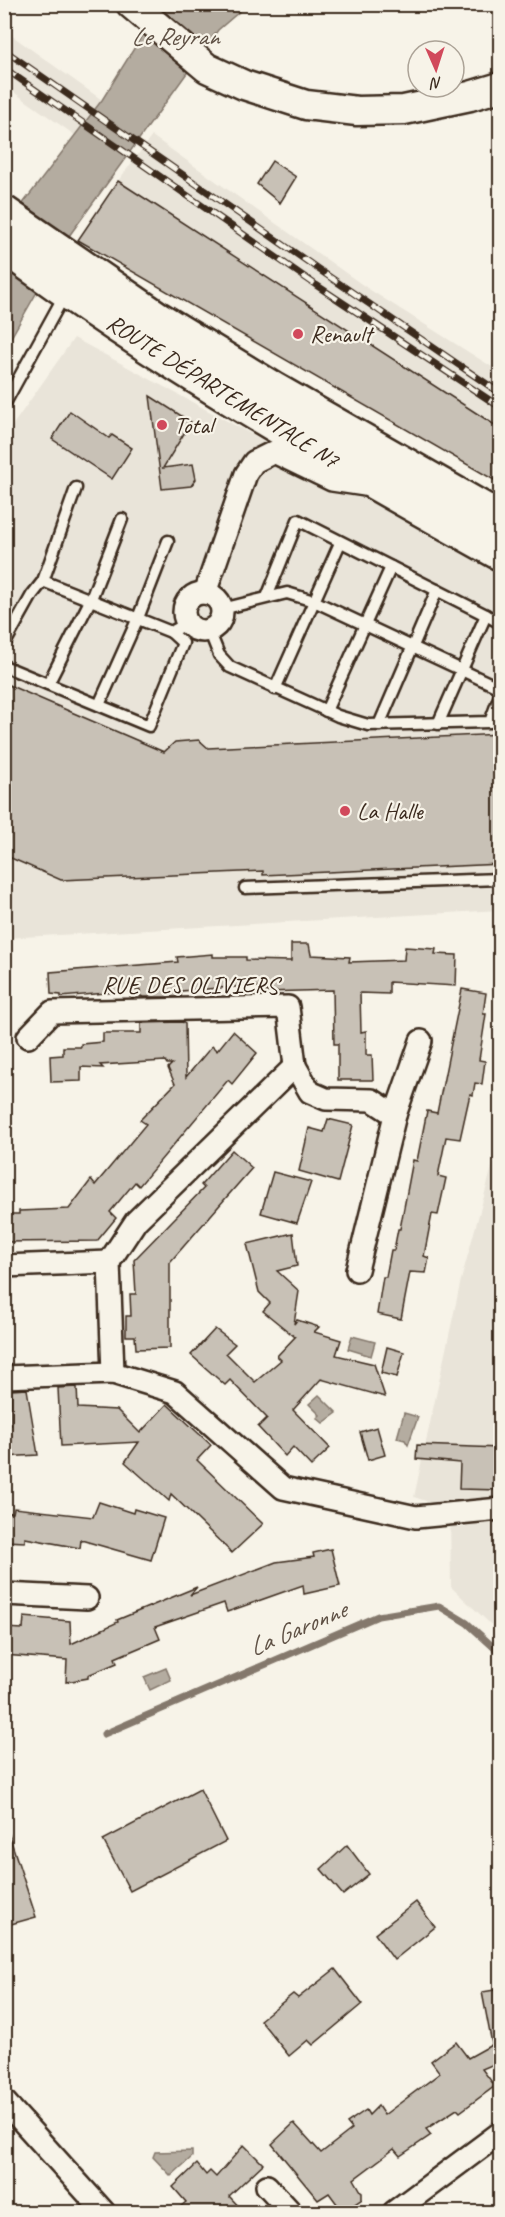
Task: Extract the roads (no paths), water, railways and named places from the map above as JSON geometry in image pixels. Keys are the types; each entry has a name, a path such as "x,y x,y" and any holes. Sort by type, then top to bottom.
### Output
{"main road":[{"path":"132,6 207,68 244,85 306,105 357,111 404,110 501,87"},
{"path":"4,213 62,277"},
{"path":"4,246 62,277 157,318 273,389 501,519"},
{"name":"ROUTE DÉPARTEMENTALE N7","path":"62,277 156,353 381,487 501,553"}],"street":[{"name":"ROUTE DÉPARTEMENTALE N7","path":"205,593 235,502 246,474 254,462 274,452 332,480 381,487"},
{"path":"205,593 215,597 222,609 218,623 209,630 179,627 189,600 197,594 205,593"},
{"name":"RUE DES OLIVIERS","path":"28,1037 52,1012 288,1007 295,1065"},
{"path":"357,1270 395,1115 421,1041"},
{"path":"112,1373 109,1262 136,1221 295,1065 310,1092 326,1100 372,1100 395,1115"},
{"path":"4,1266 109,1262"},
{"path":"4,1377 112,1373 176,1392 283,1488 416,1517 501,1509"},
{"path":"4,1594 87,1598"},
{"path":"4,2101 104,2212"},
{"path":"394,2212 501,2133"},
{"path":"267,2186 291,2212"}],"lane":[{"path":"4,405 62,277"},
{"path":"4,645 43,580 76,488"},
{"path":"48,684 91,599 122,519"},
{"path":"267,597 298,520 501,623"},
{"path":"99,705 138,618 168,541"},
{"path":"274,689 340,543"},
{"path":"326,711 391,567"},
{"path":"4,666 149,726 183,643 179,627 138,618 43,580"},
{"path":"379,725 438,590"},
{"path":"222,609 288,593 314,601 366,624 501,688"},
{"path":"438,724 486,615"},
{"path":"209,630 219,655 231,667 274,689 326,711 368,725 490,722 501,695"},
{"path":"246,888 501,879"}],"water":[{"name":"Le Reyran","path":"152,5 247,5 218,30 69,236 5,348 5,227 102,100 140,39"},
{"path":"352,1336 375,1342 371,1356 348,1349"},
{"path":"319,1395 337,1413 323,1423 317,1418 320,1415 309,1404"},
{"path":"404,1413 418,1417 408,1445 405,1440 397,1438"},
{"path":"166,1668 171,1680 150,1690 144,1677"},
{"path":"192,2151 192,2157 171,2176 153,2157 155,2152"}],"waterway":[{"name":"La Garonne","path":"104,1734 378,1616 439,1606 467,1623 500,1653"}],"railway":[{"path":"4,50 500,393"},
{"path":"4,68 316,285 500,407"}],"place":[{"name":"Renault","path":"298,334"},
{"name":"Total","path":"162,425"},
{"name":"La Halle","path":"345,811"}]}
